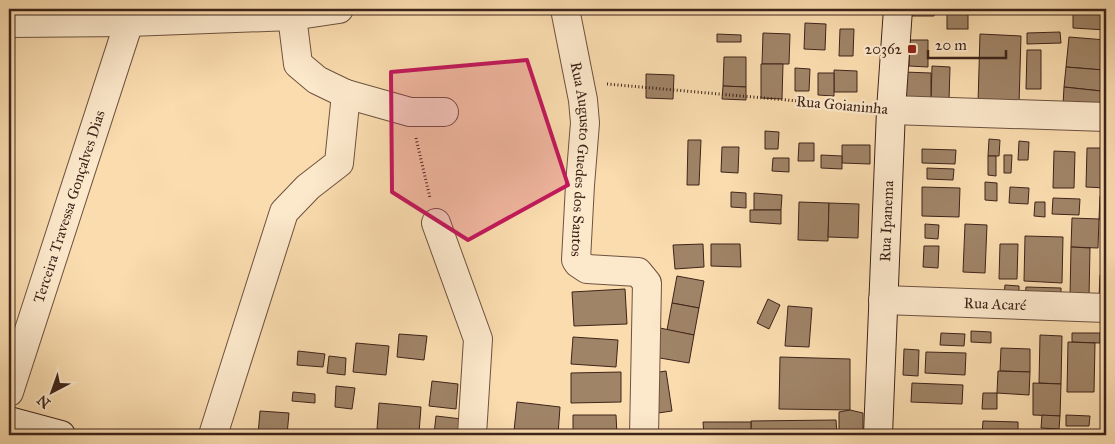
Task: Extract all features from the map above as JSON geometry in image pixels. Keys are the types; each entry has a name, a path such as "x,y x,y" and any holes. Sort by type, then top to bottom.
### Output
{"street":[{"path":"9,22 129,22 292,16 339,9"},
{"name":"Rua Augusto Guedes dos Santos","path":"565,9 583,100 585,123 576,260 587,268 638,272 647,283 644,435"},
{"name":"Rua Ipanema","path":"878,435 891,110 898,9"},
{"path":"292,16 298,64 317,80 346,94 410,112 444,112"},
{"name":"Terceira Travessa Gonçalves Dias","path":"9,392 129,22"},
{"path":"213,435 284,212 308,187 339,163 346,94"},
{"name":"Rua Goianinha","path":"891,110 1106,117"},
{"path":"436,223 478,339 472,435"},
{"name":"Rua Acaré","path":"884,300 1106,308"},
{"path":"9,421 61,435"}],"path":[{"name":"Rua Goianinha","path":"579,82 891,110"},
{"path":"410,112 436,223"}],"highlighted area":[{"path":"527,60 568,185 468,240 392,192 391,72"}],"building":[{"path":"821,9 844,9 843,12 821,11"},
{"path":"913,9 935,9 934,16 912,16"},
{"path":"947,9 968,9 968,29 947,29"},
{"path":"1073,9 1106,10 1106,30 1073,28"},
{"path":"805,23 826,24 825,50 804,49"},
{"path":"840,29 854,29 853,56 839,56"},
{"path":"1060,32 1061,43 1027,44 1027,33"},
{"path":"763,33 790,34 789,64 762,64"},
{"path":"717,34 741,35 741,42 717,42"},
{"path":"980,34 1021,36 1019,104 978,103"},
{"path":"1069,37 1106,40 1103,70 1066,67"},
{"path":"910,40 928,40 928,67 909,66"},
{"path":"1027,50 1041,50 1041,89 1026,89"},
{"path":"724,57 746,57 746,87 723,86"},
{"path":"761,64 783,64 782,99 761,98"},
{"path":"932,66 950,67 949,101 931,101"},
{"path":"1066,67 1103,70 1101,91 1064,87"},
{"path":"795,68 810,69 809,91 795,91"},
{"path":"834,70 857,71 857,92 834,92"},
{"path":"904,72 931,73 931,100 903,99"},
{"path":"818,73 834,73 834,96 818,95"},
{"path":"646,74 674,75 673,99 646,98"},
{"path":"723,86 746,87 746,100 722,99"},
{"path":"1064,87 1101,91 1100,109 1063,105"},
{"path":"765,131 779,132 778,149 765,149"},
{"path":"989,139 1000,140 999,156 988,156"},
{"path":"688,140 701,140 699,185 687,185"},
{"path":"1019,141 1029,142 1028,160 1018,160"},
{"path":"799,143 814,143 814,161 798,161"},
{"path":"842,145 870,145 870,164 842,163"},
{"path":"722,147 739,147 738,173 721,172"},
{"path":"1087,148 1106,148 1106,188 1086,187"},
{"path":"922,149 956,150 955,164 922,163"},
{"path":"1054,151 1075,152 1074,188 1053,188"},
{"path":"821,155 842,156 842,169 821,168"},
{"path":"1004,155 1012,155 1011,173 1004,173"},
{"path":"988,156 996,156 996,176 988,175"},
{"path":"773,158 789,158 789,172 772,171"},
{"path":"927,168 954,169 953,180 927,179"},
{"path":"985,182 997,183 997,201 985,200"},
{"path":"922,187 960,188 959,217 922,216"},
{"path":"1010,187 1029,188 1028,204 1009,203"},
{"path":"731,192 746,193 746,208 731,207"},
{"path":"754,193 782,195 781,210 754,210"},
{"path":"1100,196 1106,197 1106,219 1099,219"},
{"path":"1053,198 1080,199 1079,215 1052,214"},
{"path":"799,202 829,203 828,241 798,240"},
{"path":"1035,202 1045,202 1045,217 1034,216"},
{"path":"829,203 859,204 858,238 828,237"},
{"path":"750,210 781,210 781,224 750,222"},
{"path":"1072,218 1099,219 1098,248 1071,247"},
{"path":"925,224 939,225 938,239 925,238"},
{"path":"965,224 987,225 985,273 963,272"},
{"path":"1025,236 1063,237 1062,283 1024,281"},
{"path":"1106,236 1106,267 1104,266"},
{"path":"703,244 704,267 675,269 673,245"},
{"path":"711,244 740,244 741,267 711,266"},
{"path":"1000,244 1018,244 1017,279 999,279"},
{"path":"924,246 939,246 938,268 923,267"},
{"path":"1071,247 1090,248 1089,298 1070,298"},
{"path":"1100,275 1106,275 1106,299 1099,298"},
{"path":"677,276 704,281 699,308 672,303"},
{"path":"1005,285 1019,286 1019,295 1004,295"},
{"path":"1026,287 1061,288 1061,299 1025,298"},
{"path":"625,289 627,324 574,326 572,292"},
{"path":"768,299 780,305 769,329 757,323"},
{"path":"672,303 699,308 694,335 667,330"},
{"path":"788,306 812,308 809,347 785,346"},
{"path":"660,328 694,335 689,363 654,357"},
{"path":"971,331 991,332 991,343 971,342"},
{"path":"941,333 965,334 964,346 940,345"},
{"path":"1072,333 1100,333 1100,343 1072,342"},
{"path":"399,334 427,336 424,360 397,357"},
{"path":"1040,335 1062,336 1061,384 1039,383"},
{"path":"573,337 618,340 616,367 571,364"},
{"path":"1068,342 1095,343 1094,392 1067,392"},
{"path":"356,343 389,346 386,375 353,372"},
{"path":"1001,348 1030,349 1030,372 1000,371"},
{"path":"904,349 919,350 918,376 903,375"},
{"path":"298,351 325,354 323,367 297,365"},
{"path":"926,352 966,353 965,375 925,373"},
{"path":"329,356 346,358 345,375 327,373"},
{"path":"1105,356 1106,382 1104,382"},
{"path":"780,357 850,359 850,410 779,409"},
{"path":"666,371 672,411 651,414 645,374"},
{"path":"998,371 1030,372 1029,395 997,393"},
{"path":"621,372 621,402 571,403 571,373"},
{"path":"432,381 458,384 456,409 429,406"},
{"path":"1104,382 1106,382 1106,401 1103,401"},
{"path":"912,383 963,385 962,404 911,402"},
{"path":"1033,383 1061,384 1060,416 1033,415"},
{"path":"336,386 355,388 352,409 335,407"},
{"path":"293,392 315,394 315,403 292,401"},
{"path":"983,393 997,393 997,409 982,409"},
{"path":"517,402 560,407 558,435 514,431"},
{"path":"379,403 421,407 419,433 377,429"},
{"path":"850,410 863,413 863,435 839,435 839,412"},
{"path":"260,411 289,413 287,435 258,435"},
{"path":"573,415 616,415 617,435 573,435"},
{"path":"1042,415 1060,416 1059,429 1041,428"},
{"path":"1066,415 1090,416 1089,426 1066,426"},
{"path":"436,416 462,419 461,435 434,434"},
{"path":"836,420 837,435 751,435 751,421"},
{"path":"983,421 1018,422 1018,435 982,435"},
{"path":"703,422 751,422 751,435 704,435"}],"place":[{"name":"20362","path":"912,49"}]}
